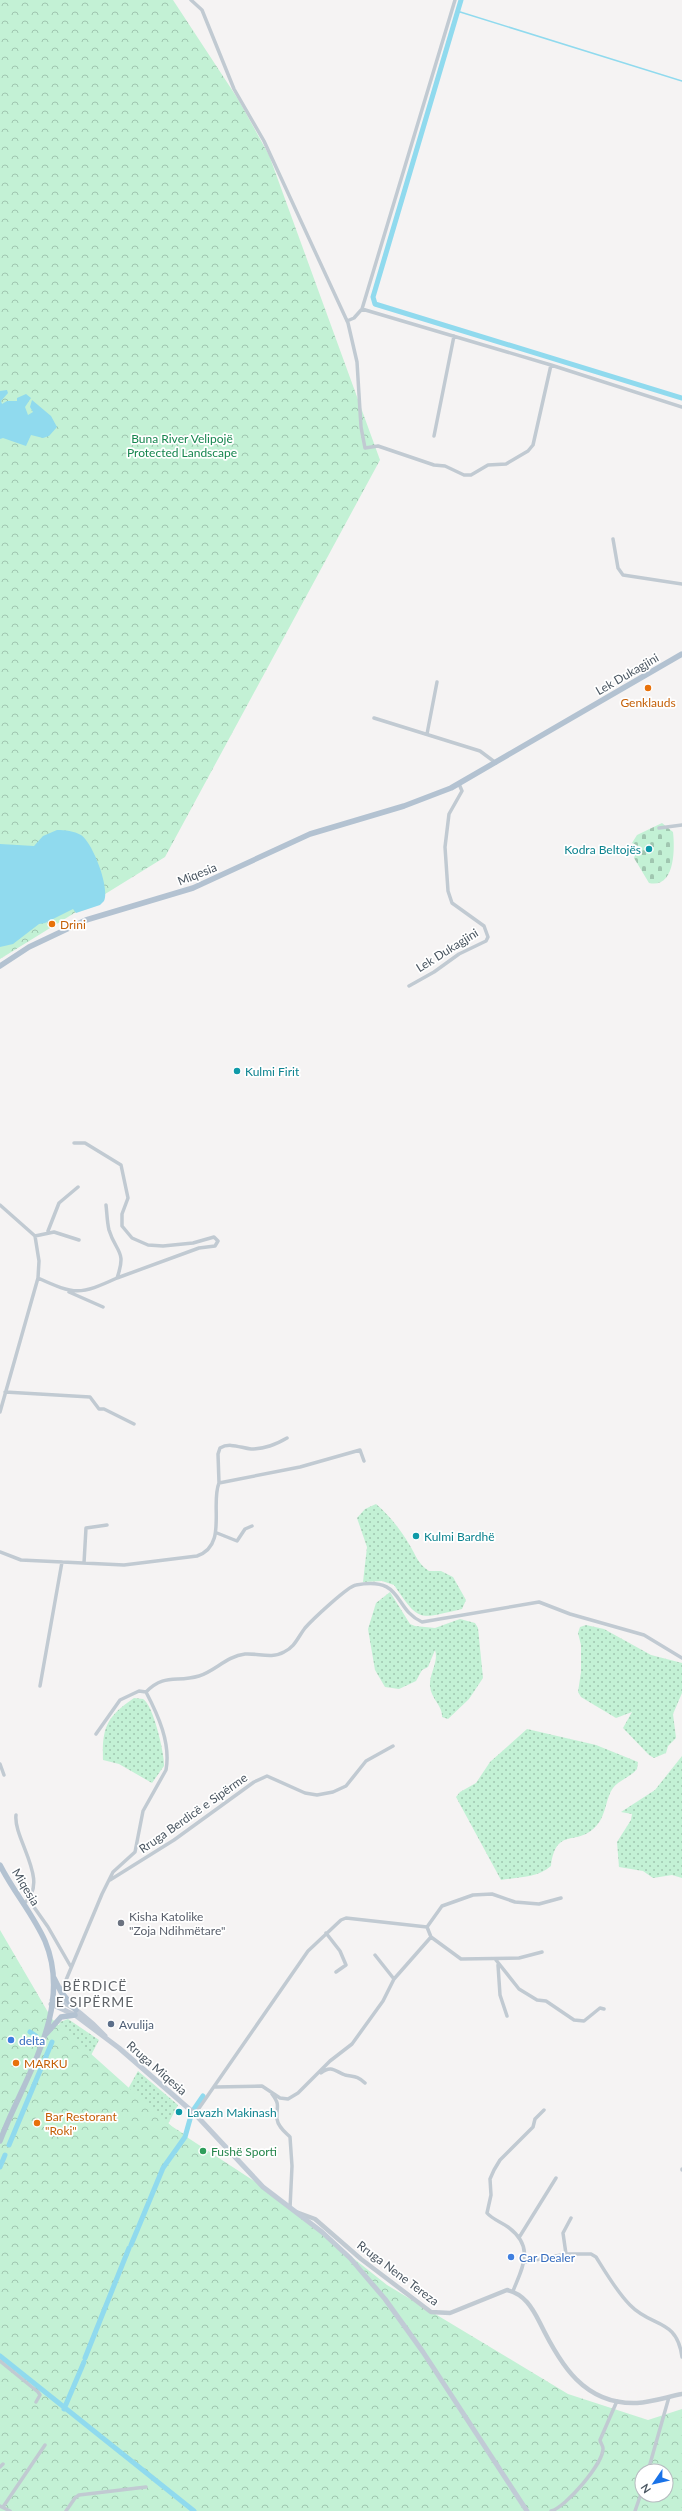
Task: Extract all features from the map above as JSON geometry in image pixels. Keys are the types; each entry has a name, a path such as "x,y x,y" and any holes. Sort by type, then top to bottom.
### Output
{"main road":[{"name":"Lek Dukagjini","path":"404,806 459,784 682,654"},
{"name":"Miqesia","path":"0,966 29,947 86,920 206,883 278,847 315,832 404,806"},
{"name":"Miqesia","path":"0,1865 46,1945 52,1972"},
{"path":"45,2036 58,2019 75,2013 61,1992 52,1972"},
{"path":"0,2141 45,2036 51,2002 52,1972"},
{"name":"Rruga Miqesia","path":"51,2002 75,2013 187,2107 255,2180 331,2240 360,2269 399,2318 527,2511"}],"street":[{"path":"191,0 202,10 234,89 264,142 347,321 357,362 361,422 365,448 378,446 434,465 445,466 464,475 474,475 488,466 506,464 530,448 551,365"},
{"path":"347,321 354,318 362,309 454,0"},
{"path":"362,309 551,365 682,407"},
{"path":"434,436 454,336"},
{"path":"613,539 618,568 624,575 682,584"},
{"path":"427,734 437,682"},
{"path":"374,718 480,751 497,763"},
{"name":"Lek Dukagjini","path":"409,986 458,954 486,941 488,937 484,926 452,903 448,891 445,847 449,814 462,791 459,784"},
{"path":"659,828 682,826"},
{"path":"64,1290 81,1292 199,1248 215,1246 218,1242 214,1237 193,1243 163,1246 148,1245 132,1238 122,1226 122,1214 128,1198 121,1165 85,1143 74,1143"},
{"path":"48,1231 59,1203 78,1187"},
{"path":"0,1205 35,1236 40,1261 38,1278 0,1412"},
{"path":"106,1205 110,1231 118,1246 121,1257 117,1278"},
{"path":"35,1236 48,1231 79,1240"},
{"path":"38,1278 103,1307"},
{"path":"6,1392 90,1397 99,1409 134,1424"},
{"path":"0,1552 21,1560 132,1564 197,1556 204,1552 216,1533 219,1483 218,1454 220,1448 227,1446 250,1449 267,1447 287,1438"},
{"path":"219,1483 300,1467 360,1450 364,1461"},
{"path":"84,1563 86,1528 107,1526"},
{"path":"216,1533 237,1541 245,1529 252,1526"},
{"path":"40,1686 62,1562"},
{"path":"96,1734 120,1700 139,1691 146,1692 160,1680 199,1676 231,1658 245,1654 269,1656 283,1653 292,1648 314,1618 355,1585 368,1584 392,1588 400,1598 407,1612 422,1622 539,1602 570,1614 644,1635 682,1658"},
{"path":"61,1992 91,1916 114,1872 135,1852 148,1800 166,1770 168,1753 159,1719 146,1692"},
{"name":"Rruga Berdicë e Sipërme","path":"110,1880 174,1840 254,1782 267,1776 305,1793 317,1794 333,1792 346,1786 366,1761 392,1746"},
{"path":"0,1764 4,1775"},
{"path":"16,1815 16,1827 23,1841 31,1868 33,1891 29,1900 23,1904"},
{"path":"427,1928 442,1906 473,1895 492,1894 515,1902 539,1904 561,1898"},
{"path":"29,1900 48,1927 71,1967"},
{"path":"194,2114 308,1951 341,1920 346,1918 427,1928"},
{"path":"427,1928 431,1936 457,1958 497,1961 519,1958 542,1952"},
{"path":"326,1933 340,1951 346,1965 336,1972"},
{"path":"214,2087 262,2086 280,2098 288,2099 298,2093 330,2061 343,2053 352,2044 383,2001 394,1979 431,1936"},
{"path":"375,1955 394,1979"},
{"path":"497,1961 519,1989 537,2000 546,2001 574,2020 584,2021 600,2008 604,2009"},
{"path":"497,1961 500,1995 507,2016"},
{"path":"314,2077 330,2068 346,2075 356,2076 364,2083"},
{"path":"270,2092 279,2104 277,2119 281,2128 290,2137 290,2208"},
{"path":"544,2110 535,2119 530,2131 500,2160 490,2179 491,2194 487,2213 520,2236 524,2250 525,2262 518,2274 518,2284 513,2291 527,2301 569,2374 597,2394 616,2401 638,2403 682,2394"},
{"path":"520,2236 556,2178"},
{"name":"Rruga Nene Tereza","path":"296,2212 315,2219 361,2259 430,2312 437,2314 450,2313 500,2291 513,2291"},
{"path":"566,2254 563,2233 571,2218"},
{"path":"525,2262 566,2254 591,2254 596,2257 629,2304 674,2332 679,2340 682,2357"},
{"path":"0,2361 38,2392 40,2395 36,2402"},
{"path":"650,2463 669,2397"},
{"path":"551,2510 558,2508 573,2494 598,2464 603,2449 600,2440 616,2401"},
{"path":"10,2511 1,2506 45,2444"},
{"path":"66,2511 75,2498 79,2495 146,2487"}],"green space":[{"name":"Buna River Velipojë Protected Landscape","path":"0,0 173,0 238,99 269,155 380,460 165,857 0,959"},
{"path":"662,823 673,832 674,848 672,866 669,874 664,880 658,883 649,883 634,858 638,846 632,843 637,835"},
{"path":"376,1504 398,1528 419,1562 425,1568 429,1571 441,1571 453,1577 466,1600 462,1609 436,1615 421,1615 409,1606 394,1585 382,1581 363,1582 367,1547 357,1518 365,1509"},
{"path":"390,1592 410,1624 435,1628 460,1619 475,1623 478,1628 483,1678 469,1699 448,1719 442,1717 441,1709 432,1695 430,1686 436,1659 435,1650 428,1667 422,1670 416,1681 399,1689 385,1687 375,1670 368,1629 376,1603"},
{"path":"586,1625 604,1629 651,1655 682,1663 682,1693 673,1714 676,1738 668,1746 666,1753 654,1758 649,1755 623,1728 632,1712 616,1718 581,1697 578,1692 581,1672 581,1645 578,1633 580,1627"},
{"path":"134,1698 143,1699 147,1703 151,1710 160,1741 164,1766 152,1783 119,1764 103,1760 103,1739 108,1724 117,1711"},
{"path":"527,1729 596,1745 638,1762 637,1769 613,1788 600,1821 590,1832 563,1841 558,1846 554,1853 551,1866 534,1875 501,1880 456,1797 460,1792 476,1783 490,1762"},
{"path":"682,1756 682,1878 672,1875 653,1878 643,1871 619,1867 617,1842 631,1820 632,1814 621,1812 655,1790"},
{"path":"0,1930 52,2019 176,2130 265,2188 387,2285 568,2394 648,2420 682,2409 682,2511 0,2511"},
{"path":"68,2019 99,2040 78,2080 119,2105 138,2071 178,2105 168,2124 184,2134 165,2164 107,2127 100,2140 34,2099 31,2104 22,2101 30,2078 33,2080 42,2058 48,2060 60,2022"}],"water":[{"path":"7,390 8,393 1,401 2,404 7,401 17,401 17,398 26,394 31,398 25,407 28,415 33,412 30,407 32,400 51,416 57,427 49,436 43,438 31,435 26,446 3,438 0,439 0,391"},
{"path":"57,830 69,831 81,835 86,840 95,856 103,877 105,886 104,901 100,905 76,913 73,909 45,923 39,924 13,944 0,947 0,844 34,846 43,836"}],"waterway":[{"path":"461,0 373,297 375,304 682,398"},
{"path":"457,11 682,81"},
{"path":"30,2032 36,2036"},
{"path":"9,2145 52,2042"},
{"path":"131,2245 163,2168 185,2137 192,2112 203,2096"},
{"path":"0,2167 5,2155"},
{"path":"85,2358 129,2248"},
{"path":"0,2356 194,2511"},
{"path":"64,2409 84,2362"}],"place":[{"name":"Genklauds","path":"648,688"},
{"name":"Kodra Beltojës","path":"649,849"},
{"name":"Drini","path":"52,924"},
{"name":"Kulmi Firit","path":"237,1071"},
{"name":"Kulmi Bardhë","path":"416,1536"},
{"name":"Kisha Katolike \"Zoja Ndihmëtare\"","path":"121,1923"},
{"name":"Avulija","path":"111,2024"},
{"name":"delta","path":"11,2040"},
{"name":"MARKU","path":"16,2063"},
{"name":"Lavazh Makinash","path":"179,2112"},
{"name":"Bar Restorant \"Roki\"","path":"37,2123"},
{"name":"Fushë Sporti","path":"203,2151"},
{"name":"Car Dealer","path":"511,2257"}],"district":[{"name":"BËRDICË E SIPËRME","path":"95,1994"}]}
